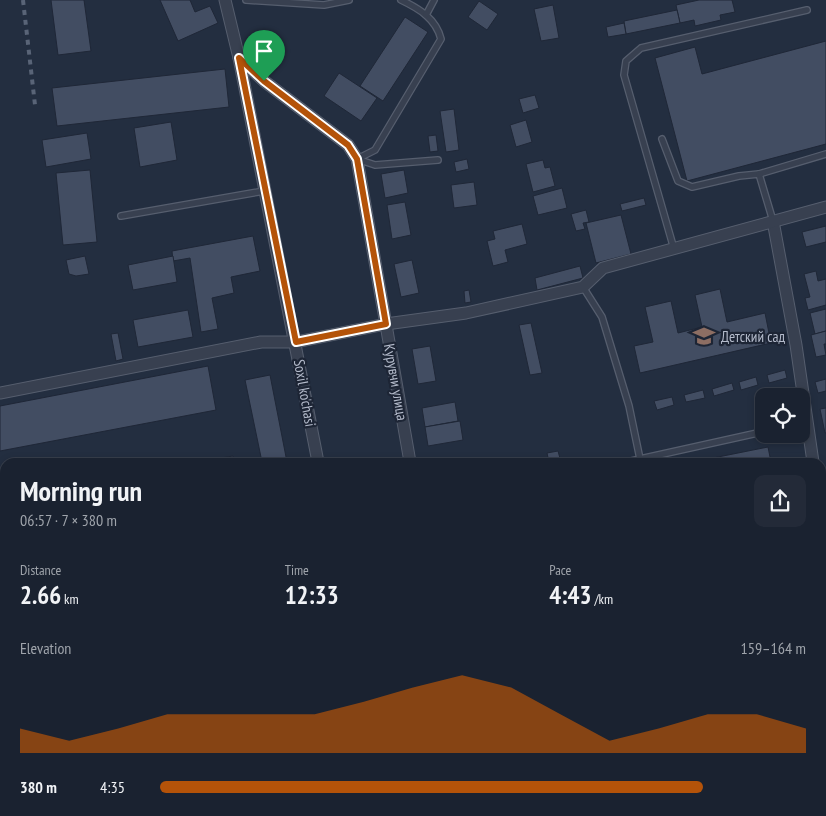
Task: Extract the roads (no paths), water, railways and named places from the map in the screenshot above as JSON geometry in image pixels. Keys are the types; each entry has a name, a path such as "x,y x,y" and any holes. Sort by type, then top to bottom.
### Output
{"street":[{"name":"Soxil ko'chasi","path":"225,0 239,58 317,458"},
{"name":"Курувчи улица","path":"239,58 264,81 348,145 357,159 409,458"},
{"path":"0,393 261,342 296,342 386,324 466,313 583,287 603,268 826,207"},
{"path":"774,221 796,345 812,458"}],"lane":[{"path":"246,0 316,2 324,5 350,0"},
{"path":"357,159 375,150 441,39 438,28 421,9 402,0"},
{"path":"426,15 434,0"},
{"path":"674,249 624,75 626,60 641,48 807,10"},
{"path":"662,139 678,181 692,187 739,176 759,174 826,154"},
{"path":"357,159 375,166 438,160"},
{"path":"759,174 774,221"},
{"path":"121,216 264,191"},
{"path":"583,287 602,317 629,406 640,458"},
{"path":"645,458 755,434"}],"railway":[{"path":"23,0 35,105"}],"place":[{"name":"Детский сад","path":"704,336"}]}
